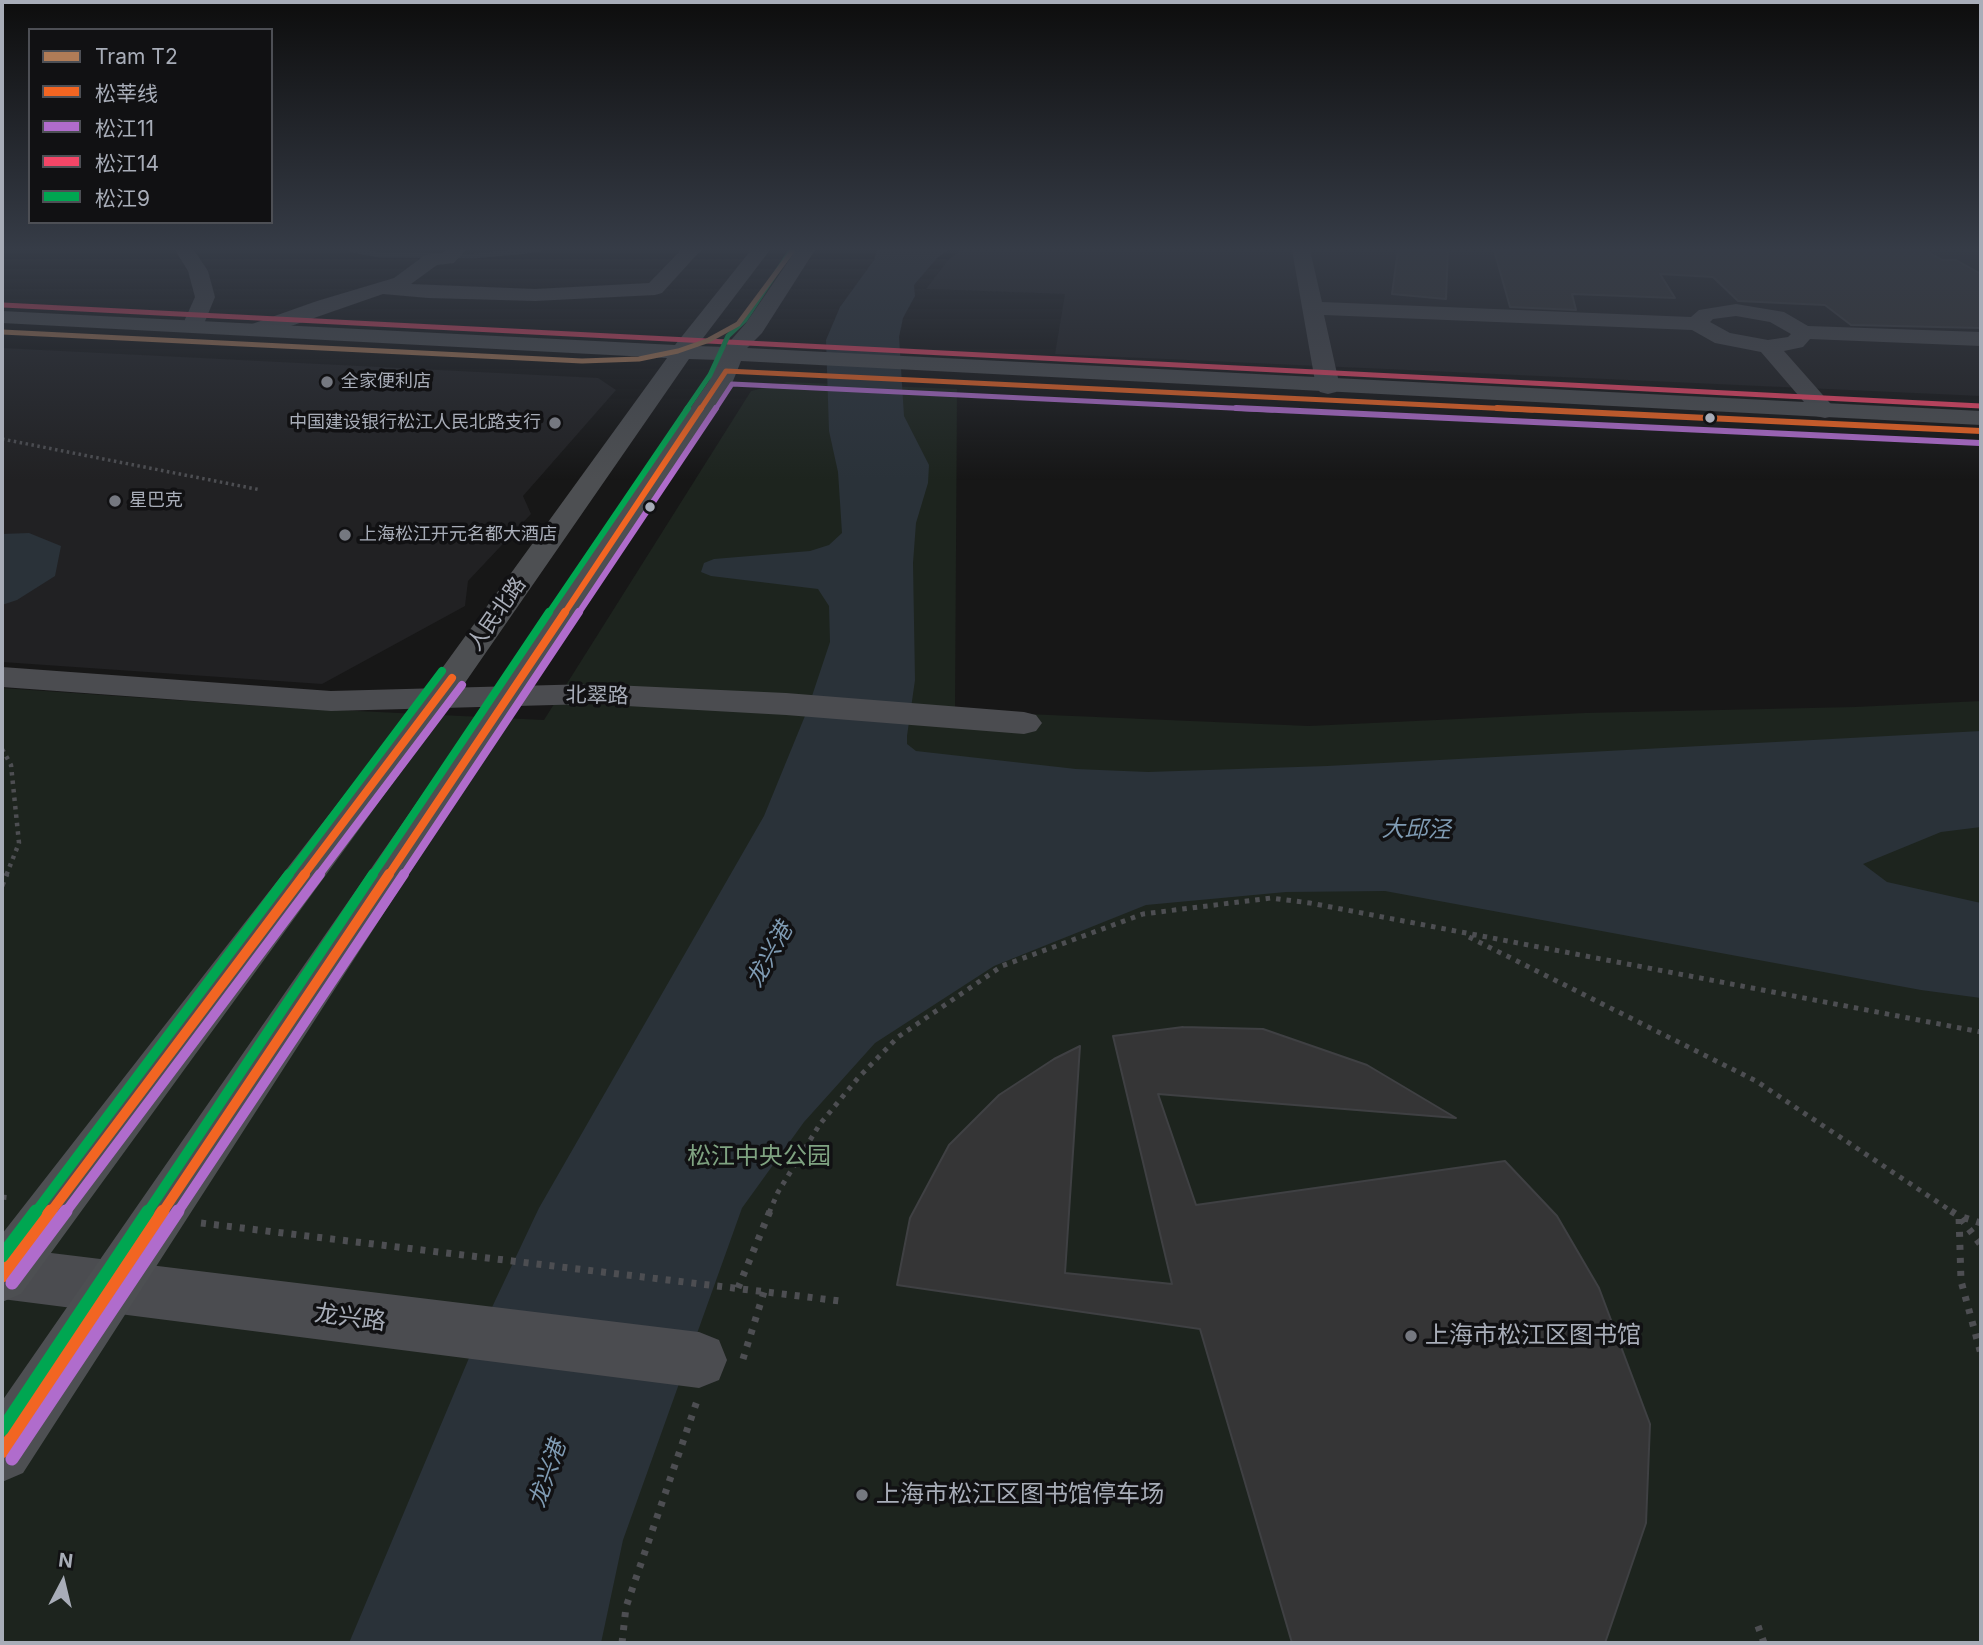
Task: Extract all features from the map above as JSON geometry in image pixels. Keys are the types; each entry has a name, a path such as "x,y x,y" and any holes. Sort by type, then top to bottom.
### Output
{"main road":[{"path":"206,327 665,366 729,363 1328,387 1981,418"},
{"name":"人民北路","path":"3,1274 439,696 665,366 697,327"},
{"path":"2,1452 161,1218 506,697 722,381 738,343 755,327"},
{"path":"911,372 1981,431"}],"street":[{"path":"260,330 268,327"},
{"path":"1316,327 1328,387"},
{"path":"1701,327 1723,338 1768,347 1795,342 1804,332"},
{"path":"1794,327 1804,332 1981,339"},
{"path":"1768,347 1825,411"},
{"name":"北翠路","path":"2,677 331,701 439,696 591,695 942,715 1024,723"},
{"name":"龙兴路","path":"3,1274 471,1332 714,1372"}],"path":[{"path":"2,439 261,490"},
{"path":"2,749 11,765 19,843 2,886"},
{"path":"738,1288 778,1192 820,1124 858,1078 898,1037 1002,966 1143,914 1271,898 1981,1032"},
{"path":"1461,933 1756,1082 1959,1216 1981,1223"},
{"path":"2,1197 55,1203"},
{"path":"1959,1216 1981,1245"},
{"path":"1959,1216 1961,1281 1981,1354"},
{"path":"161,1218 840,1301"},
{"path":"622,1643 626,1607 714,1372 764,1292"},
{"path":"1758,1626 1764,1643"}],"shaded area":[{"path":"1060,327 1981,327 1981,396 1055,354"},
{"path":"2,348 598,378 616,390 523,496 531,514 468,581 465,606 322,684 2,662"}],"green space":[{"name":"松江中央公园","path":"787,382 957,389 955,711 1309,726 1585,713 1855,707 1981,701 1981,1643 2,1643 2,688 275,707 544,720 751,391"}],"water":[{"path":"832,327 901,327 899,337 904,416 929,465 928,483 916,523 913,563 915,680 907,744 916,751 1076,769 1148,772 1327,766 1981,731 1981,827 1941,832 1863,864 1887,882 1981,903 1981,998 1921,990 1385,891 1286,892 1146,905 994,966 875,1043 804,1122 742,1208 623,1540 601,1643 349,1643 477,1339 539,1208 764,816 807,711 830,642 829,606 818,589 711,576 701,572 704,563 714,559 810,551 829,545 842,533 838,472 829,431 826,340"},
{"path":"29,533 61,546 55,576 17,600 2,605 2,534"}],"building":[{"path":"1928,327 1981,327 1981,328"},
{"name":"上海市松江区图书馆","path":"1183,1027 1263,1029 1367,1065 1456,1118 1158,1094 1196,1205 1505,1161 1557,1216 1599,1288 1650,1424 1646,1523 1605,1643 1292,1643 1200,1329 897,1285 910,1218 949,1145 999,1095 1054,1059 1080,1046 1065,1273 1172,1284 1113,1036"}],"tram line":[{"name":"T2","path":"2,332 582,361 639,359 678,351 707,341 733,327"}],"transit line":[{"name":"松江14","path":"429,327 1981,406"},
{"name":"松江9","path":"2,1430 496,690 710,375 728,336 738,327"},
{"name":"松莘线","path":"2,1452 726,371 1981,431"},
{"name":"松江11","path":"12,1459 732,384 1980,443"},
{"name":"松江9","path":"2,1256 442,671"},
{"name":"松莘线","path":"2,1276 452,678"},
{"name":"松江11","path":"12,1283 462,685"}],"place":[{"name":"全家便利店","path":"327,382"},
{"name":"中国建设银行松江人民北路支行","path":"555,423"},
{"name":"星巴克","path":"115,501"},
{"name":"上海松江开元名都大酒店","path":"345,535"},
{"name":"上海市松江区图书馆","path":"1411,1336"},
{"name":"上海市松江区图书馆停车场","path":"862,1495"}],"water label":[{"name":"大邱泾","path":"1416,830"},
{"name":"龙兴港","path":"770,955"},
{"name":"龙兴港","path":"548,1474"}]}
